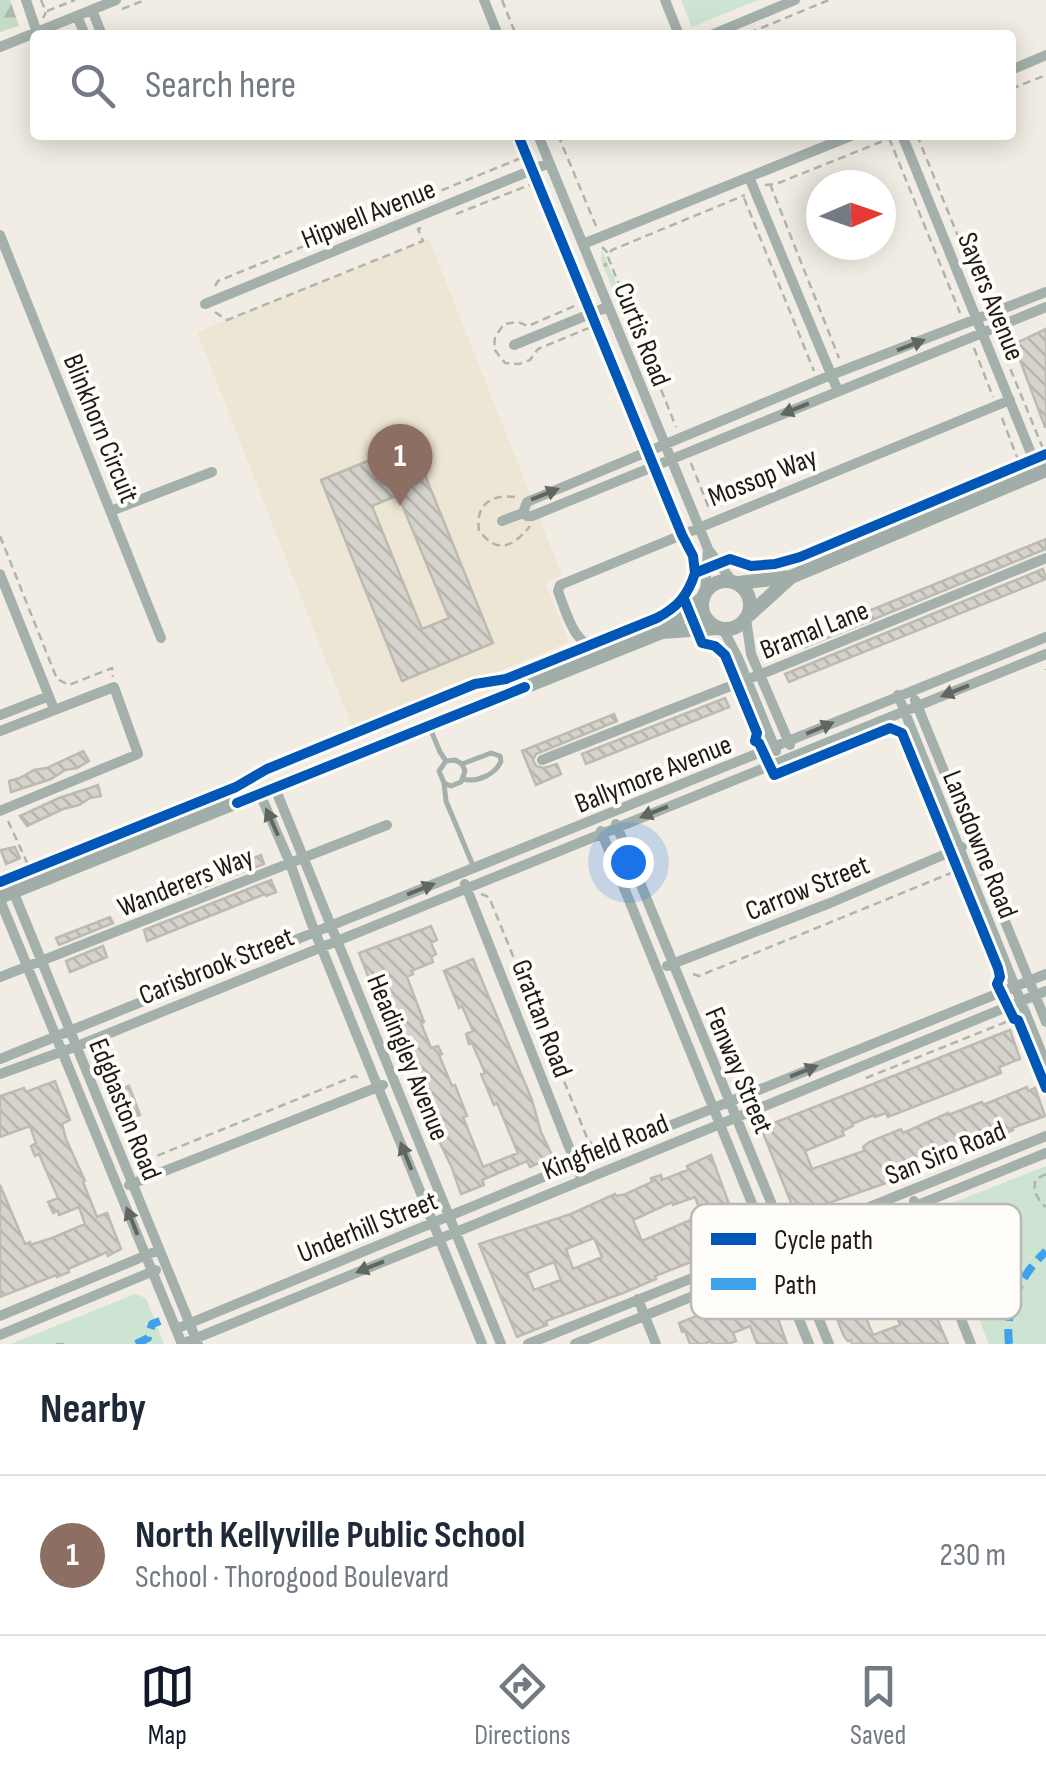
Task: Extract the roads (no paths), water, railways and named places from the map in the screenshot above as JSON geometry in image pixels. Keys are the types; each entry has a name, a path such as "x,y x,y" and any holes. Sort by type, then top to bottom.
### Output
{"main road":[{"path":"7,891 662,632 739,626 792,576 1041,463"},
{"path":"662,632 714,584 792,576"},
{"path":"734,582 748,594 751,604 747,617"},
{"path":"704,595 704,616 720,628"}],"street":[{"path":"26,0 36,30"},
{"path":"44,30 116,0"},
{"path":"484,0 496,30"},
{"path":"665,0 678,30"},
{"path":"723,30 796,0"},
{"path":"92,10 100,30"},
{"path":"77,16 82,30"},
{"path":"0,48 30,36"},
{"path":"1016,68 1046,55"},
{"name":"Curtis Road","path":"540,140 708,550 734,582"},
{"path":"583,244 840,140"},
{"name":"Sayers Avenue","path":"904,140 982,334 1041,463"},
{"name":"Hipwell Avenue","path":"205,304 549,163"},
{"path":"750,176 838,391"},
{"name":"Blinkhorn Circuit","path":"0,234 161,638"},
{"path":"502,520 523,512 527,502 831,374 1046,292"},
{"path":"514,345 607,307"},
{"path":"523,512 532,516 1046,307"},
{"name":"Mossop Way","path":"604,654 580,640 559,596 560,584 1010,400"},
{"path":"111,512 212,472"},
{"name":"Curtis Road","path":"704,595 708,550"},
{"name":"Bramal Lane","path":"542,760 1046,558"},
{"path":"0,574 54,709"},
{"path":"747,617 748,640 759,676 794,755"},
{"path":"720,628 780,761"},
{"name":"Ballymore Avenue","path":"331,926 1046,637"},
{"name":"Ballymore Avenue","path":"337,940 1046,654"},
{"path":"0,730 114,687 138,754 2,810"},
{"name":"Lansdowne Road","path":"912,690 1030,981 1041,993 1046,1022"},
{"path":"0,715 49,696"},
{"name":"Lansdowne Road","path":"898,696 954,850 1046,1064"},
{"name":"Headingley Avenue","path":"275,788 501,1344"},
{"name":"Headingley Avenue","path":"260,794 482,1344"},
{"name":"Fenway Street","path":"612,813 772,1204"},
{"name":"Fenway Street","path":"597,820 753,1204"},
{"name":"Wanderers Way","path":"0,978 386,825"},
{"name":"Carrow Street","path":"658,970 972,843"},
{"name":"Grattan Road","path":"461,874 582,1180"},
{"name":"Edgbaston Road","path":"7,891 41,962 197,1341"},
{"name":"Edgbaston Road","path":"7,891 28,967 182,1344"},
{"name":"Carisbrook Street","path":"0,1059 331,926"},
{"name":"Carisbrook Street","path":"0,1074 337,940"},
{"name":"Kingfield Road","path":"575,1164 1046,974"},
{"name":"Kingfield Road","path":"182,1344 1041,993"},
{"path":"118,1188 394,1080"},
{"name":"San Siro Road","path":"876,1204 1046,1136"},
{"name":"San Siro Road","path":"921,1204 1046,1154"},
{"name":"Underhill Street","path":"176,1329 575,1164"},
{"path":"909,1191 915,1204"},
{"path":"0,1316 159,1250"},
{"path":"0,1334 166,1266"},
{"name":"San Siro Road","path":"528,1344 691,1278"},
{"name":"San Siro Road","path":"575,1344 691,1298"},
{"path":"638,1299 656,1344"},
{"name":"Fenway Street","path":"799,1319 809,1344"},
{"name":"Fenway Street","path":"819,1319 829,1344"},
{"path":"962,1319 972,1344"}],"lane":[{"path":"429,725 446,761"},
{"path":"462,764 491,752 500,756 501,761 493,772 474,780 463,778"},
{"path":"444,783 454,785 463,778 462,764 446,761 439,771 446,802 474,868"}],"place":[{"name":"North Kellyville Public School","path":"400,506"}]}
